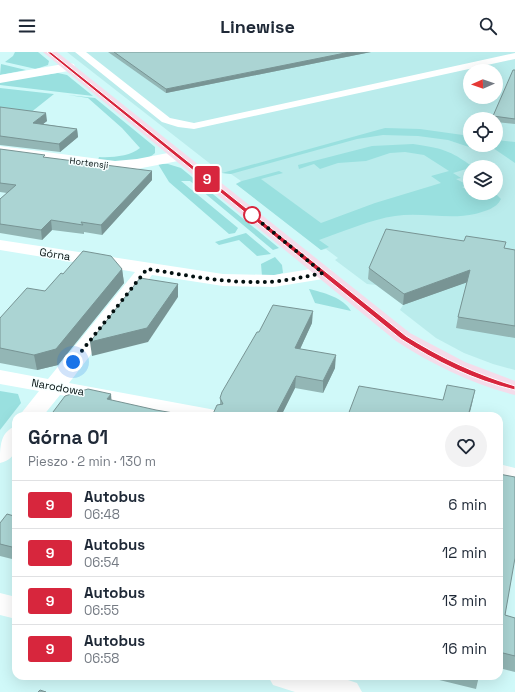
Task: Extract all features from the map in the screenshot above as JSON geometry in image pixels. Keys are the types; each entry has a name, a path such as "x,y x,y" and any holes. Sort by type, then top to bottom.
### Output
{"street":[{"path":"49,52 403,337 433,356 458,369 487,380 515,388"},
{"path":"0,79 68,67"},
{"name":"Hortensji","path":"0,151 115,166 137,164 178,156"},
{"name":"Górna","path":"0,245 223,280 253,282 274,281 323,273"},
{"path":"34,412 147,269"},
{"name":"Narodowa","path":"0,377 189,412"},
{"path":"0,455 12,439"},
{"path":"503,473 515,476"},
{"path":"0,604 12,607"},
{"path":"300,680 346,692"}],"lane":[{"path":"80,52 166,120 178,124 194,126 515,56"}],"shaded area":[{"path":"15,52 38,52 49,61 48,65 36,69 5,62 13,56"},
{"path":"67,52 515,52 515,370 493,364 464,353 436,338 400,310 403,305 376,285 367,284 335,260 338,258 326,249 321,250 236,184 241,181 231,174 222,173"},
{"path":"1,64 26,70 0,75"},
{"path":"58,73 67,75 93,96 0,85 0,81"},
{"path":"0,88 54,94 25,117 0,144"},
{"path":"68,95 95,98 155,147 155,153 150,157 136,161 98,160 99,157 121,156 136,151 140,148 122,128 88,98"},
{"path":"385,128 420,129 463,135 463,145 448,140 418,136 383,135 357,139 231,174 222,173"},
{"path":"503,141 515,142 515,163 499,152 503,152"},
{"path":"413,144 431,147 451,153 463,160 463,170 453,173 461,178 456,179 463,182 463,200 500,200 496,205 486,211 465,216 405,215 377,220 319,240 329,247 321,250 236,184 279,171 283,173 261,179 321,223 375,203 441,183 431,176 449,171 424,155 405,152 390,153 366,161 338,163 320,169 314,164 299,169 298,165 372,146"},
{"path":"158,164 168,164 181,168 279,248 273,250 190,181 181,181 238,228 235,233 229,234 169,182"},
{"path":"246,233 271,254 257,256 239,240 219,245 215,242"},
{"path":"275,257 282,265 283,273 262,276 261,264"},
{"path":"309,289 338,299 348,306 351,311 315,303"},
{"path":"0,391 18,394 21,403 14,412 12,412 12,415 0,430"}],"building":[{"path":"114,52 350,52 166,89"},
{"path":"513,70 515,70 515,119 503,117 503,112 495,112 498,104 503,104 503,93"},
{"path":"0,107 46,113 33,123 77,129 59,144 0,136"},
{"path":"0,149 45,155 43,157 152,171 101,225 81,222 83,225 51,220 41,230 0,224 0,199 16,185 0,183"},
{"path":"386,229 464,241 466,236 506,242 504,248 515,250 515,326 458,317 470,270 404,294 369,268"},
{"path":"83,251 111,256 122,269 56,349 34,355 0,348 0,318 27,288 45,291 61,273 63,274"},
{"path":"140,278 178,284 147,328 90,342"},
{"path":"273,305 313,311 295,348 336,355 323,381 296,376 277,412 214,412 217,405 223,404 220,398 222,392 257,332 259,332"},
{"path":"447,385 475,390 469,412 349,412 359,386 443,400"},
{"path":"88,389 111,394 107,399 168,412 53,412 65,396"},
{"path":"503,475 515,477 515,558 505,615 515,618 515,656 503,653"},
{"path":"7,514 12,515 12,547 0,544 0,523"}],"bus line":[{"name":"9","path":"49,52 403,337 433,356 458,369 487,380 515,388"}],"route":[{"path":"73,362 147,269 223,280 253,282 291,279 323,273 252,215"}]}
